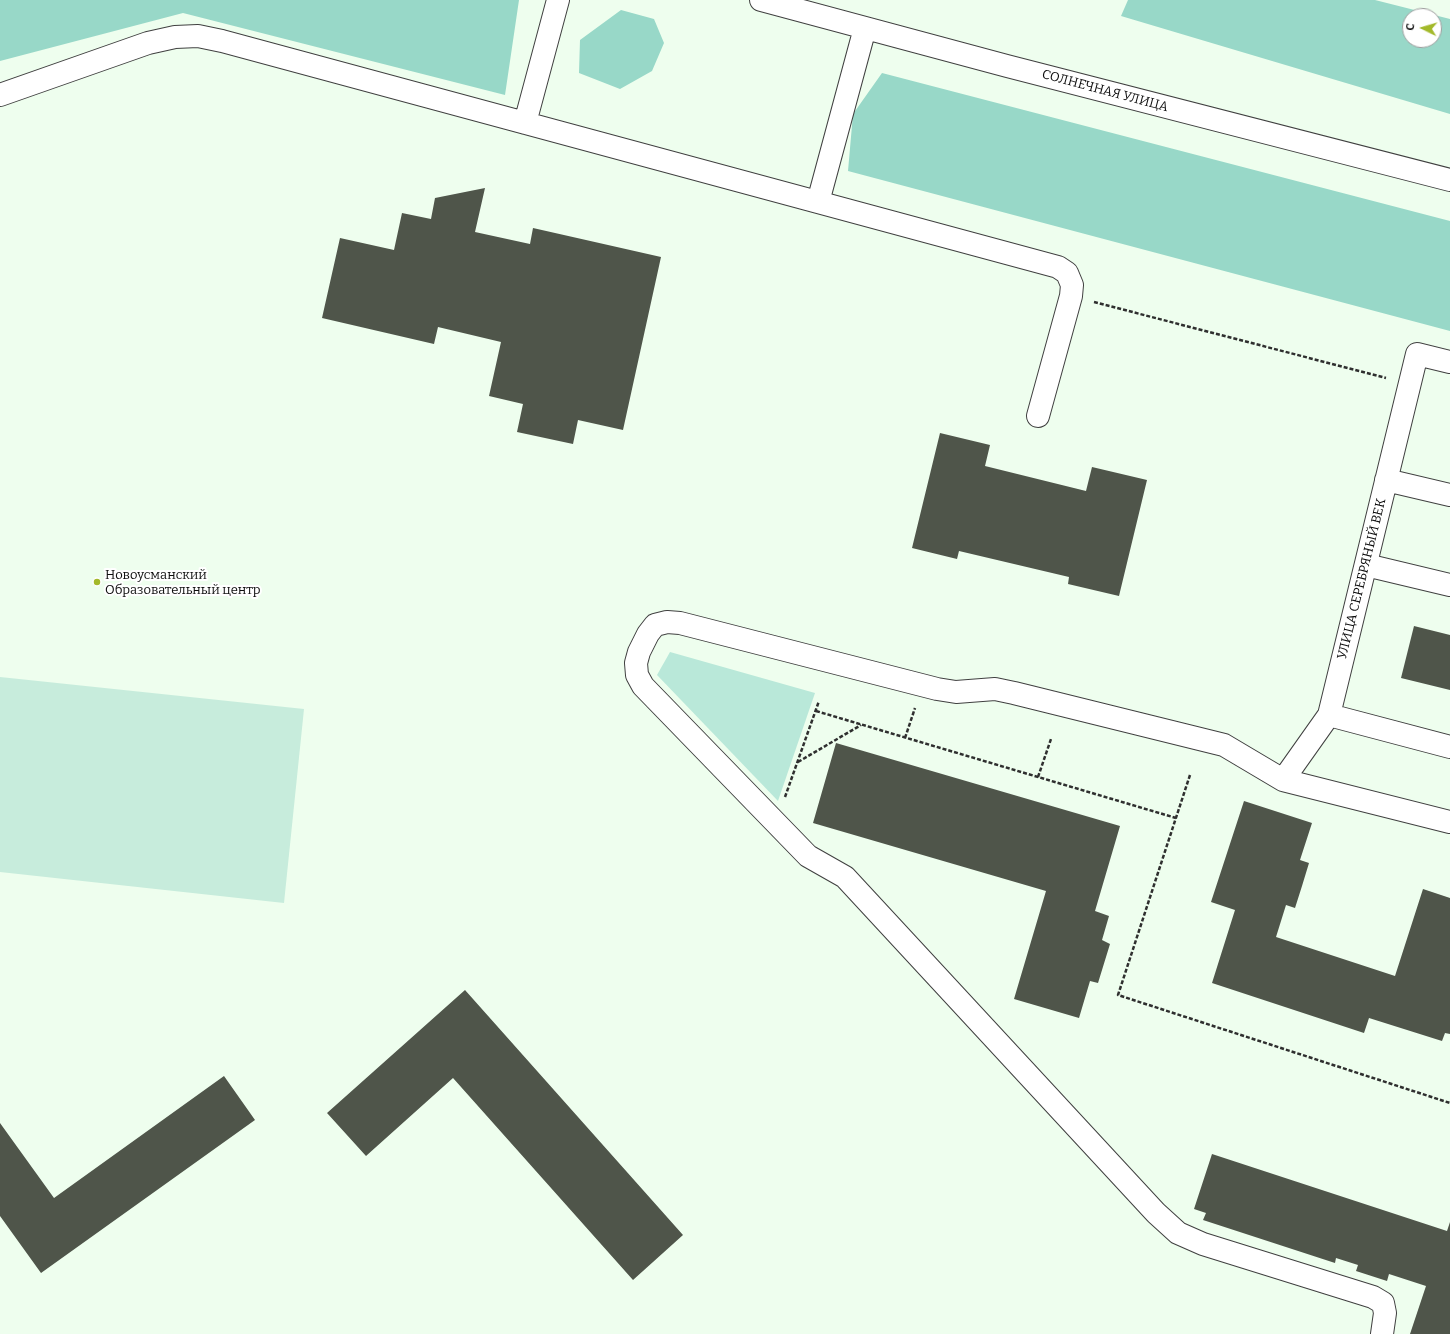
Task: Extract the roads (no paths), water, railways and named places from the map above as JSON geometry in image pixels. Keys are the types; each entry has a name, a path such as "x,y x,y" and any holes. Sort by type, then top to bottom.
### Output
{"street":[{"path":"525,123 558,0"},
{"name":"СОЛНЕЧНАЯ УЛИЦА","path":"761,0 1450,180"},
{"path":"818,202 865,28"},
{"path":"0,95 148,43 175,37 198,36 222,41 1058,267 1067,273 1072,286 1071,296 1038,416"},
{"name":"УЛИЦА СЕРЕБРЯНЫЙ ВЕК","path":"1329,715 1417,354 1450,362"},
{"path":"1386,480 1450,495"},
{"path":"1366,565 1450,585"},
{"path":"1382,1334 1386,1313 1383,1303 1373,1297 1203,1244 1178,1233 1156,1213 845,877 808,856 643,686 637,675 636,663 648,634 655,625 667,622 680,622 937,689 956,692 994,689 1224,745 1283,780 1450,822"},
{"path":"1283,780 1329,715 1450,747"}],"place":[{"name":"Новоусманский Образовательный центр","path":"97,582"}]}
